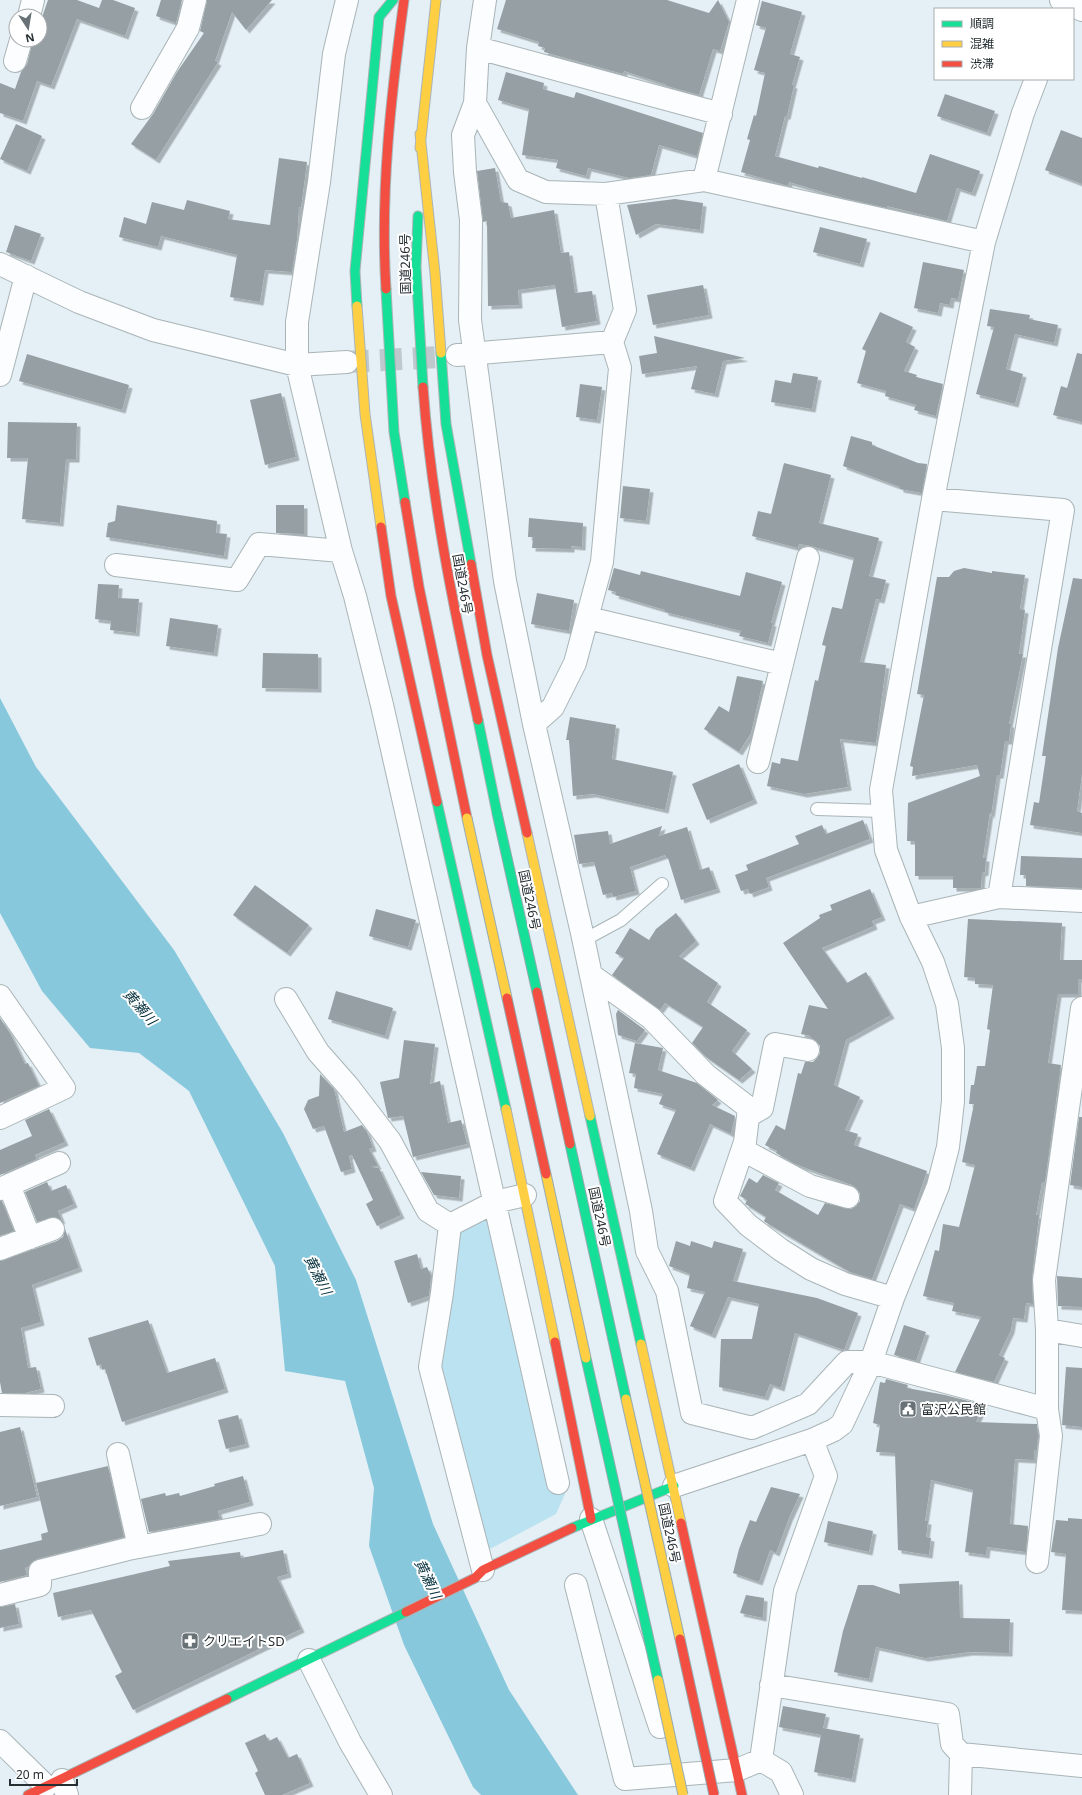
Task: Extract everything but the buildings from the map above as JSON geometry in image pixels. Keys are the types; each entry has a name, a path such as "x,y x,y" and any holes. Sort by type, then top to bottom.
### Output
{"main road":[{"path":"393,0 379,17 355,270 365,414 391,596 525,1195 592,1519"},
{"name":"国道246号","path":"404,0 394,76 386,174 384,259 394,432 420,587 467,818 679,1788"},
{"name":"国道246号","path":"436,0 420,134 416,267 426,427 448,584 497,813 714,1795"},
{"path":"420,134 435,273 446,424 487,655 742,1795"},
{"path":"51,1789 479,1574 592,1519 674,1486"}],"street":[{"path":"142,108 188,28 196,0"},
{"path":"347,0 334,54 319,182 297,322 297,365 341,552 355,596 382,705 558,1483"},
{"path":"485,0 478,48 475,103 464,135 465,172 471,220 470,320 466,355 505,581 534,724 584,940 640,1211 647,1252 667,1291 692,1413 752,1428 808,1404 847,1362 870,1362 1047,1409"},
{"path":"1060,0 1082,10"},
{"path":"704,180 721,114 745,1"},
{"path":"15,61 19,48"},
{"path":"478,48 721,114"},
{"path":"674,1486 812,1440 834,1430 842,1424 870,1362 893,1298 938,1186 948,1147 952,1101 953,1048 947,1004 933,962 911,917 886,850 881,790 933,499 984,242 1023,114 1036,80"},
{"path":"475,103 518,180 546,192 606,194 704,180 984,242"},
{"path":"534,724 553,707 575,663 602,562 620,368 612,342 625,310 606,194"},
{"path":"0,264 79,302 153,330 297,365 347,362"},
{"path":"0,375 26,276"},
{"path":"466,355 612,342"},
{"path":"933,499 1063,510 999,897"},
{"path":"116,565 237,580 259,544 341,552"},
{"path":"758,762 808,558"},
{"path":"588,618 782,664"},
{"path":"911,917 999,897 1082,901"},
{"path":"591,975 651,1018 706,1075 748,1108 746,1142 725,1201 748,1225 780,1250 811,1269 845,1284 893,1298"},
{"path":"0,996 64,1088 0,1118"},
{"path":"286,999 318,1052 348,1086 390,1141 428,1211 450,1225"},
{"path":"1037,1562 1052,1436 1047,1409 1047,1330 1044,1280 1082,1008"},
{"path":"748,1116 762,1108 775,1044 808,1050"},
{"path":"743,1150 810,1186 848,1197"},
{"path":"30,1238 4,1187 59,1163"},
{"path":"450,1225 495,1202 525,1195"},
{"path":"450,1225 442,1293 430,1367 479,1574"},
{"path":"0,1249 53,1229"},
{"path":"1047,1330 1082,1336"},
{"path":"0,1405 53,1406"},
{"path":"761,1760 785,1591 826,1476 812,1440"},
{"path":"118,1454 139,1547"},
{"path":"592,1519 679,1788"},
{"path":"0,1595 40,1586 40,1571 139,1547 260,1524"},
{"path":"576,1585 624,1779 679,1788 737,1770 761,1760"},
{"path":"314,1658 350,1742 381,1795"},
{"path":"771,1685 948,1714 952,1744 961,1754 1082,1766"},
{"path":"0,1741 51,1789"},
{"path":"960,1795 961,1754"},
{"path":"761,1760 781,1772 792,1795"}],"lane":[{"path":"817,809 882,811"},
{"path":"584,940 621,920 662,884"}],"shaded area":[{"path":"503,1209 565,1494 556,1514 490,1549 477,1537 437,1381 449,1230"}],"water":[{"name":"黄瀬川","path":"0,698 36,767 174,950 283,1133 356,1280 433,1524 509,1690 578,1795 481,1795 473,1787 404,1645 369,1546 374,1488 345,1381 285,1371 275,1266 189,1091 139,1053 90,1048 42,991 0,913"}],"tunnel":[{"path":"347,362 440,357"}],"traffic: fast":[{"path":"357,306 355,271 379,17 393,0"},
{"path":"418,216 416,267 423,387"},
{"path":"386,289 394,432 405,502"},
{"path":"441,353 446,424 471,564"},
{"path":"478,720 497,813"},
{"path":"437,802 506,1109"},
{"path":"497,813 537,992"},
{"path":"590,1116 641,1344"},
{"path":"570,1144 626,1399"},
{"path":"586,1358 658,1680"},
{"path":"572,1528 674,1486"},
{"path":"227,1699 406,1612"}],"traffic: slow":[{"path":"420,148 436,0"},
{"path":"420,134 435,273 441,353"},
{"path":"357,306 365,414 381,527"},
{"path":"467,818 507,998"},
{"path":"527,833 590,1116"},
{"path":"506,1109 555,1342"},
{"path":"546,1174 586,1358"},
{"path":"641,1344 681,1523"},
{"path":"626,1399 680,1639"},
{"path":"658,1680 683,1795"}],"traffic: jam":[{"path":"386,289 384,216 388,144 404,0"},
{"path":"423,387 432,471 444,554 478,720"},
{"path":"405,502 419,587 467,818"},
{"path":"381,527 391,596 437,802"},
{"path":"471,564 487,655 527,833"},
{"path":"537,992 570,1144"},
{"path":"507,998 546,1174"},
{"path":"555,1342 591,1519"},
{"path":"681,1523 742,1795"},
{"path":"406,1612 475,1578 483,1570 572,1528"},
{"path":"680,1639 714,1795"},
{"path":"28,1795 227,1699"}],"place":[{"name":"富沢公民館","path":"908,1409"},
{"name":"クリエイトSD","path":"190,1641"}]}
